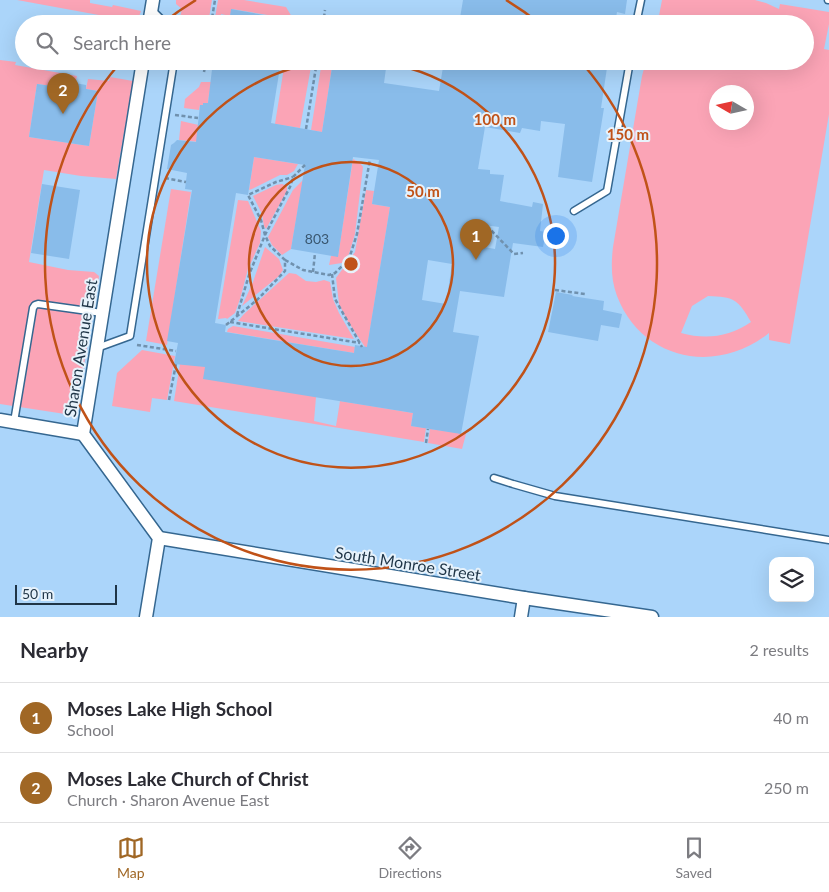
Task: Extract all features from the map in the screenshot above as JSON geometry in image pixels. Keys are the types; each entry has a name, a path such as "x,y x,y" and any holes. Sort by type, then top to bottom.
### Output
{"street":[{"name":"Sharon Avenue East","path":"142,70 83,434 159,538"},
{"path":"0,420 83,434"},
{"path":"146,617 159,538"},
{"name":"South Monroe Street","path":"159,538 652,617"},
{"path":"521,617 524,598"}],"lane":[{"path":"638,15 640,0"},
{"path":"97,348 130,336 173,70"},
{"path":"574,211 607,191 628,70"},
{"path":"14,422 35,305 102,314"},
{"path":"494,478 555,496 829,540"}],"path":[{"path":"212,15 215,0"},
{"path":"324,15 325,10"},
{"path":"306,129 316,70"},
{"path":"175,115 198,118"},
{"path":"293,177 276,182 248,195 262,220 265,235 270,246 285,260 303,270 329,275 335,273 349,259 357,234 370,159"},
{"path":"237,316 249,275 265,235 290,187 293,177 305,165"},
{"path":"164,178 186,182"},
{"path":"487,226 514,254 523,253"},
{"path":"313,272 315,253"},
{"path":"226,325 257,300 285,270 285,260"},
{"path":"230,322 361,345 335,299 332,274"},
{"path":"555,290 585,294"},
{"path":"137,345 176,351"},
{"path":"169,400 176,364"},
{"path":"426,443 428,429"}],"shaded area":[{"path":"17,0 90,0 90,3 112,7 113,5 141,11 140,15 99,15"},
{"path":"176,0 212,0 210,15 180,15 182,9 176,4"},
{"path":"218,0 244,0 286,7 291,15 268,15 232,9 230,15 216,15"},
{"path":"662,0 755,0 779,9 780,4 829,12 829,24 824,49 829,50 829,114 790,344 769,340 769,333 749,346 727,354 705,357 683,355 662,347 644,335 629,318 617,296 612,272 613,247 644,70 814,70 814,15 659,15","holes":["708,296 730,299 739,304 751,322 734,331 717,336 708,337 681,333 692,306"]},
{"path":"0,60 15,62 15,70 43,70 77,76 74,89 37,84 29,137 89,146 98,91 86,89 88,79 109,81 110,77 133,81 116,179 44,170 29,262 68,270 94,272 99,276 83,371 71,412 65,414 0,404"},
{"path":"284,70 310,70 300,128 275,124"},
{"path":"321,70 332,70 322,132 311,130"},
{"path":"201,82 213,82 208,103 200,105 199,110 184,108 185,99 199,87"},
{"path":"181,121 203,126 200,142 179,140"},
{"path":"254,157 298,164 294,171 287,175 280,175 249,190"},
{"path":"353,159 363,167 355,234 349,254 342,263 329,265 331,256 338,256"},
{"path":"303,180 291,249 282,255 272,245 268,237 293,190"},
{"path":"282,184 287,186 287,191 266,229 262,214 253,196"},
{"path":"171,189 191,192 167,345 146,341"},
{"path":"366,190 374,191 372,204 390,207 367,348 347,320 339,304 336,278 355,252"},
{"path":"238,200 248,201 261,231 260,243 248,269 235,313 227,319 218,319"},
{"path":"265,247 279,259 283,270 279,276 242,306 253,282"},
{"path":"289,273 296,274 306,281 316,282 324,280 330,282 333,299 354,339 238,321"},
{"path":"233,326 355,347 354,353 227,332"},
{"path":"142,350 175,356 167,400 152,398 150,412 112,406 117,373"},
{"path":"188,356 316,397 314,421 336,426 340,401 413,413 411,426 426,428 424,442 174,401 180,364"},
{"path":"430,429 466,434 462,449 428,443"}],"building":[{"path":"463,0 627,0 625,14 617,12 616,15 460,15"},
{"path":"231,9 264,15 230,15"},
{"path":"212,70 280,70 271,123 322,132 332,70 386,70 384,83 439,91 442,70 607,70 601,108 604,108 592,182 558,177 565,124 541,121 540,131 522,128 520,133 485,127 478,169 490,170 490,174 504,175 500,201 532,207 533,202 543,204 540,231 546,232 543,247 513,243 504,297 460,291 453,332 479,336 461,434 411,426 413,413 203,379 205,367 174,364 178,343 167,341 192,190 185,189 187,173 167,169 171,145 177,140 196,142 200,105 203,105 203,103 208,103","holes":["254,157 305,165 291,249 338,257 353,157 379,160 372,204 390,207 367,347 355,345 354,353 225,332 226,325 215,323 236,193 248,195","476,224 499,227 495,249 473,245","428,260 452,264 446,304 422,300"]},
{"path":"75,83 86,85 86,89 98,91 89,146 29,137 37,84 74,89"},
{"path":"42,184 80,190 69,259 31,253"},
{"path":"556,292 604,301 603,310 622,314 619,328 601,325 598,341 548,332"}],"place":[{"name":"Moses Lake Church of Christ","path":"63,114"},
{"name":"Moses Lake High School","path":"476,260"}]}
